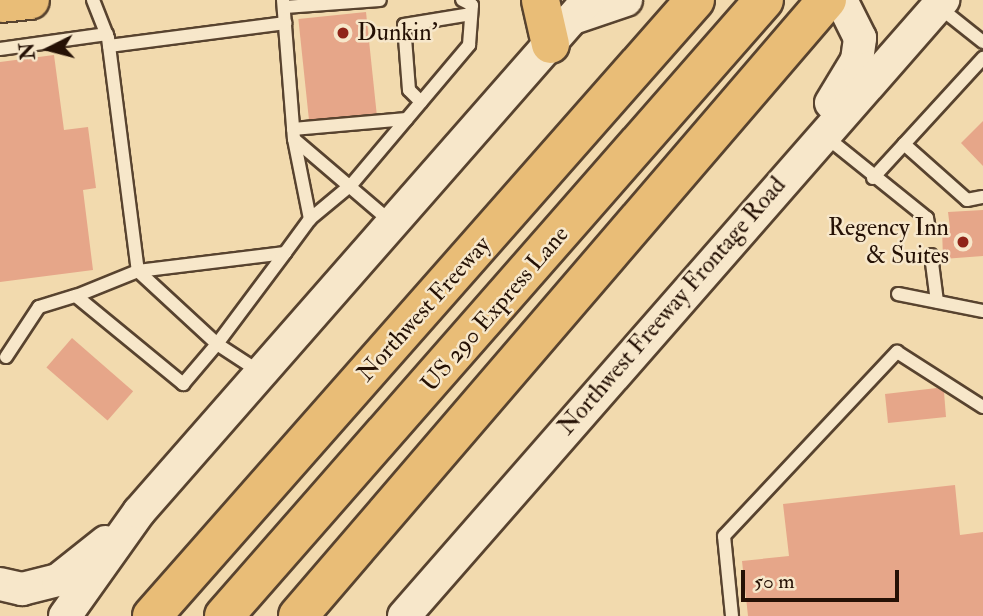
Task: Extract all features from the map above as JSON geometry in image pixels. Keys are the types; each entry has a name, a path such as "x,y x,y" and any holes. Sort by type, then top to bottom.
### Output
{"highway":[{"name":"Northwest Freeway","path":"152,616 608,102 695,0"},
{"name":"US 290 Express Lane","path":"224,616 764,0"},
{"path":"298,616 750,93 827,0"}],"main road":[{"path":"0,3 30,0"},
{"path":"540,0 570,21"},
{"path":"65,616 139,512 390,221 570,21 626,0"},
{"path":"790,169 857,60 856,21 841,0"},
{"name":"Northwest Freeway Frontage Road","path":"404,616 790,169 941,3"},
{"path":"0,584 22,589 58,580 139,512"}],"lane":[{"path":"93,0 108,40 138,271 217,344 260,373"},
{"path":"310,219 293,134 284,3 380,0"},
{"path":"941,3 983,42"},
{"path":"76,296 183,384 217,344 310,219 352,184 469,45 469,6 404,24 410,90 421,102"},
{"path":"0,49 286,23"},
{"path":"873,178 983,58"},
{"path":"293,134 407,119"},
{"path":"822,133 873,178 927,218 929,229"},
{"path":"293,134 352,184 390,221"},
{"path":"904,144 967,200 983,197"},
{"path":"6,357 39,307 76,296 138,271 285,253"},
{"path":"931,255 937,302"},
{"path":"898,294 983,310"},
{"path":"732,616 724,536 897,352 983,407"}],"building":[{"path":"366,12 377,113 309,121 298,19"},
{"path":"54,55 64,130 88,127 96,188 83,190 93,270 0,282 0,62"},
{"path":"983,121 983,166 961,143"},
{"name":"Regency Inn & Suites","path":"983,210 983,256 943,259 942,228 950,228 948,212"},
{"path":"72,338 133,391 108,421 46,367"},
{"path":"937,388 944,392 946,417 888,423 885,394"},
{"path":"955,485 960,535 983,532 983,616 748,616 742,561 789,556 783,504"}],"place":[{"name":"Dunkin'","path":"343,33"},
{"name":"Regency Inn & Suites","path":"963,242"}]}
